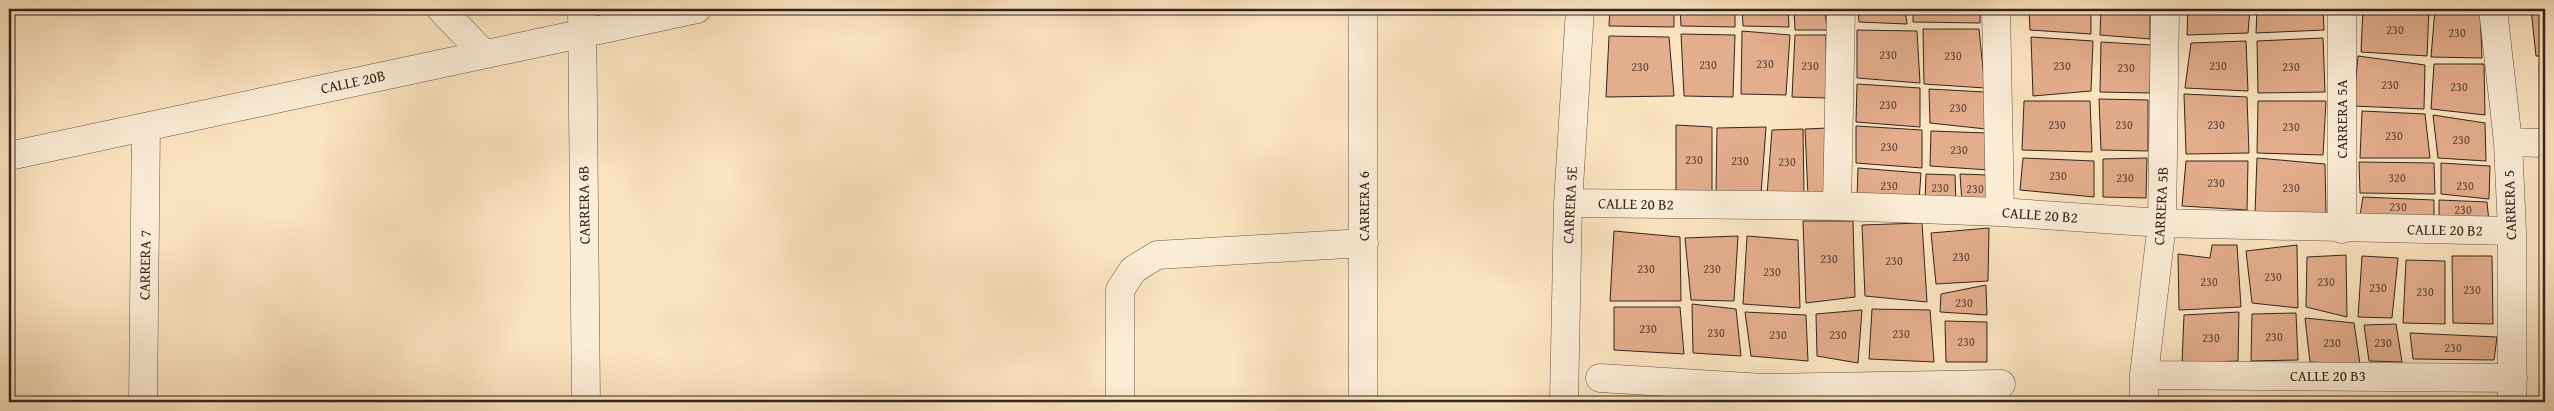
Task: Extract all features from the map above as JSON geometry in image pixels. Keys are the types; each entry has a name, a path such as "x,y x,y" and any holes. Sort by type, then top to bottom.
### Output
{"street":[{"path":"440,9 483,54"},
{"name":"CALLE 20B","path":"9,156 483,54 582,20 697,9"},
{"name":"CARRERA 6","path":"1363,9 1363,402"},
{"name":"CARRERA 5E","path":"1564,402 1568,203 1580,9"},
{"path":"1837,206 1842,9"},
{"path":"1996,9 2000,212"},
{"name":"CARRERA 5B","path":"2144,402 2144,375 2162,223 2165,9"},
{"name":"CARRERA 5A","path":"2342,9 2342,229"},
{"name":"CARRERA 5","path":"2493,9 2508,142 2512,231 2512,390"},
{"name":"CARRERA 6B","path":"582,20 586,402"},
{"name":"CARRERA 7","path":"143,402 146,127"},
{"path":"2508,142 2545,143"},
{"name":"CALLE 20 B2","path":"1568,203 1837,206 2000,212 2162,223 2342,229 2512,231"},
{"path":"1120,402 1120,290 1133,270 1157,255 1364,242"},
{"name":"CALLE 20 B3","path":"2144,375 2512,390"},
{"path":"1600,378 1763,395 2001,384"}],"building":[{"path":"1610,9 1674,9 1674,27 1609,26"},
{"path":"1680,9 1735,9 1735,27 1681,26"},
{"path":"1742,9 1788,9 1789,27 1743,26"},
{"path":"1794,9 1825,9 1827,30 1795,30"},
{"path":"1858,9 1905,9 1907,24 1859,22"},
{"path":"1913,9 1980,9 1980,23 1913,22"},
{"path":"2029,9 2091,9 2091,34 2030,30"},
{"path":"2101,9 2150,9 2150,39 2100,35"},
{"path":"2188,9 2250,9 2248,33 2187,35"},
{"path":"2257,9 2323,9 2324,30 2256,33"},
{"path":"2363,9 2429,9 2427,56 2361,52"},
{"path":"2435,9 2480,9 2482,58 2431,57"},
{"path":"2531,9 2545,9 2545,56 2536,56"},
{"path":"1923,29 1979,29 1985,88 1924,84"},
{"path":"1857,30 1917,31 1920,83 1857,78"},
{"path":"1742,31 1790,35 1786,95 1741,94"},
{"path":"1681,34 1735,35 1733,97 1684,96"},
{"path":"1795,35 1826,35 1827,98 1792,97"},
{"path":"1609,36 1669,37 1674,96 1606,97"},
{"path":"2031,37 2093,41 2091,91 2033,96"},
{"path":"2323,38 2325,92 2258,93 2257,41"},
{"path":"2246,41 2248,91 2185,88 2191,43"},
{"path":"2101,42 2152,45 2150,93 2100,92"},
{"path":"2358,56 2425,65 2424,109 2353,106"},
{"path":"2434,64 2484,64 2485,115 2431,109"},
{"path":"2539,65 2545,65 2545,117 2542,117"},
{"path":"1857,84 1920,88 1920,127 1856,122"},
{"path":"1929,89 1985,92 1986,129 1930,123"},
{"path":"2184,94 2247,97 2249,153 2186,154"},
{"path":"2099,99 2148,100 2148,151 2101,150"},
{"path":"2024,101 2090,101 2092,152 2022,150"},
{"path":"2258,101 2326,101 2323,155 2257,153"},
{"path":"2362,111 2425,114 2430,158 2360,158"},
{"path":"2433,115 2485,123 2486,161 2438,158"},
{"path":"1676,125 1712,127 1712,196 1676,194"},
{"path":"1856,126 1922,130 1922,168 1856,163"},
{"path":"1766,127 1761,194 1716,193 1717,128"},
{"path":"1829,128 1828,195 1808,196 1805,129"},
{"path":"1803,129 1804,195 1767,195 1772,130"},
{"path":"1931,131 1987,133 1989,170 1930,166"},
{"path":"2023,158 2094,161 2094,197 2020,190"},
{"path":"2147,158 2146,198 2103,197 2103,159"},
{"path":"2257,158 2325,164 2326,214 2255,213"},
{"path":"2186,161 2248,161 2247,210 2182,206"},
{"path":"2359,162 2434,163 2435,194 2360,193"},
{"path":"2441,163 2490,166 2489,199 2441,194"},
{"path":"1858,168 1921,173 1919,201 1857,199"},
{"path":"1926,174 1955,175 1956,203 1925,201"},
{"path":"1960,174 1988,175 1990,205 1962,203"},
{"path":"2363,197 2434,200 2434,218 2360,215"},
{"path":"2439,200 2487,202 2489,222 2439,218"},
{"path":"1803,221 1853,221 1855,297 1806,303"},
{"path":"1922,223 1927,302 1865,296 1862,225"},
{"path":"1989,228 1988,281 1936,284 1931,233"},
{"path":"1614,231 1680,237 1681,301 1610,301"},
{"path":"1738,236 1734,301 1691,300 1685,238"},
{"path":"1747,236 1798,240 1800,308 1743,304"},
{"path":"2212,245 2237,245 2241,307 2179,310 2178,254 2210,258"},
{"path":"2297,245 2298,308 2252,303 2246,251"},
{"path":"2346,255 2347,317 2306,307 2307,257"},
{"path":"2362,256 2398,258 2392,318 2358,317"},
{"path":"2452,256 2492,256 2493,324 2453,323"},
{"path":"2406,260 2445,261 2445,324 2403,323"},
{"path":"1986,285 1987,315 1940,312 1941,294"},
{"path":"1692,304 1736,309 1741,356 1693,353"},
{"path":"1614,307 1680,307 1684,354 1614,350"},
{"path":"1872,309 1930,310 1934,362 1869,359"},
{"path":"1862,310 1858,363 1817,356 1816,314"},
{"path":"1745,312 1806,315 1808,361 1751,356"},
{"path":"2239,312 2238,361 2182,363 2184,315"},
{"path":"2296,313 2298,360 2251,361 2252,314"},
{"path":"2305,318 2354,323 2360,364 2310,362"},
{"path":"1945,321 1987,322 1987,362 1946,362"},
{"path":"2396,324 2402,362 2369,361 2364,325"},
{"path":"2410,333 2497,337 2494,360 2413,359"}]}
